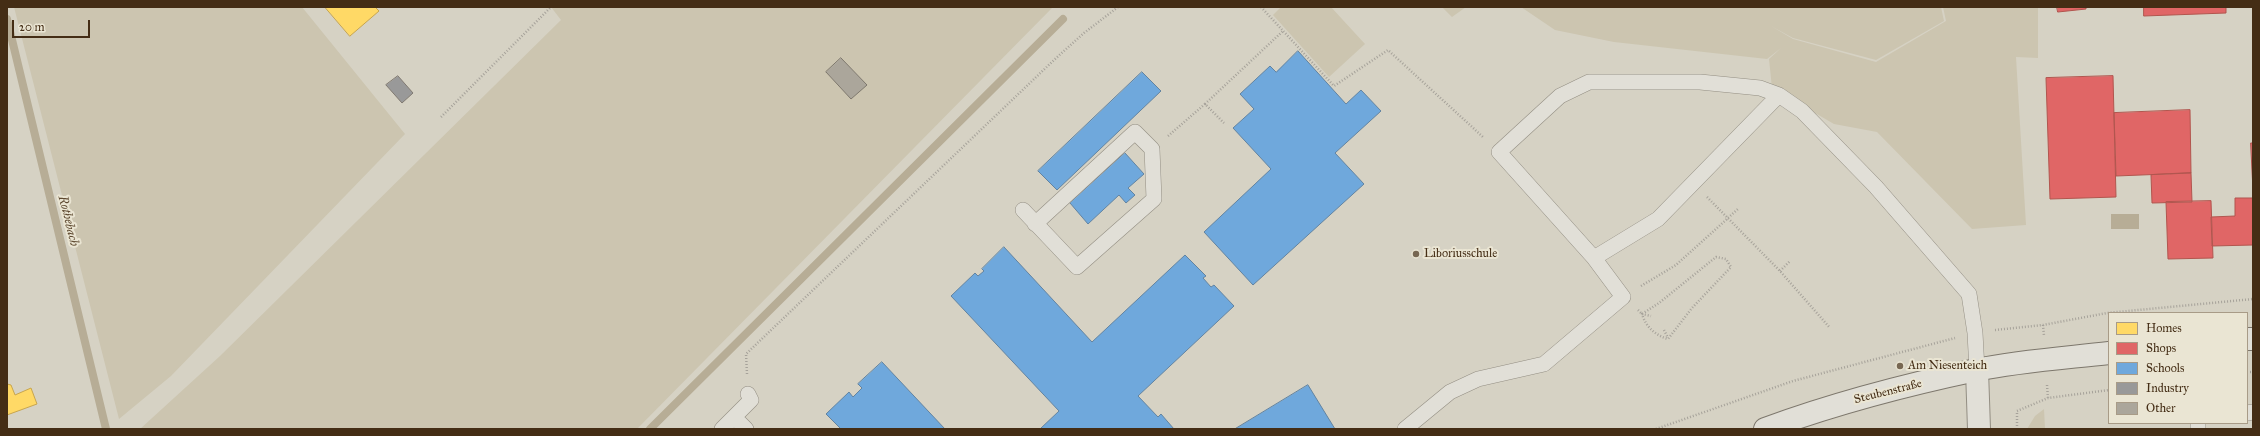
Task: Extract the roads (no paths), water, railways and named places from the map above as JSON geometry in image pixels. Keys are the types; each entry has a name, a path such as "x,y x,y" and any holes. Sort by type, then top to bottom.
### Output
{"street":[{"name":"Steubenstraße","path":"1765,429 1835,406 1977,370 2108,353"},
{"path":"1977,370 1979,429"}],"lane":[{"path":"1405,429 1450,392 1478,379 1544,364 1623,297 1594,258 1499,152 1560,96 1589,82 1692,82 1760,88 1779,95 1802,110 1876,186 1969,294 1975,333 1977,370"},
{"path":"1594,258 1658,219 1779,95"},
{"path":"1023,210 1036,224 1077,267 1154,199 1152,149 1135,132 1036,224"},
{"path":"722,429 751,400 748,394"},
{"path":"734,417 746,429"}],"waterway":[{"name":"Rothebach","path":"7,19 106,429"},
{"path":"650,429 1063,19"}],"place":[{"name":"Liboriusschule","path":"1416,254"},
{"name":"Am Niesenteich","path":"1900,366"}]}
